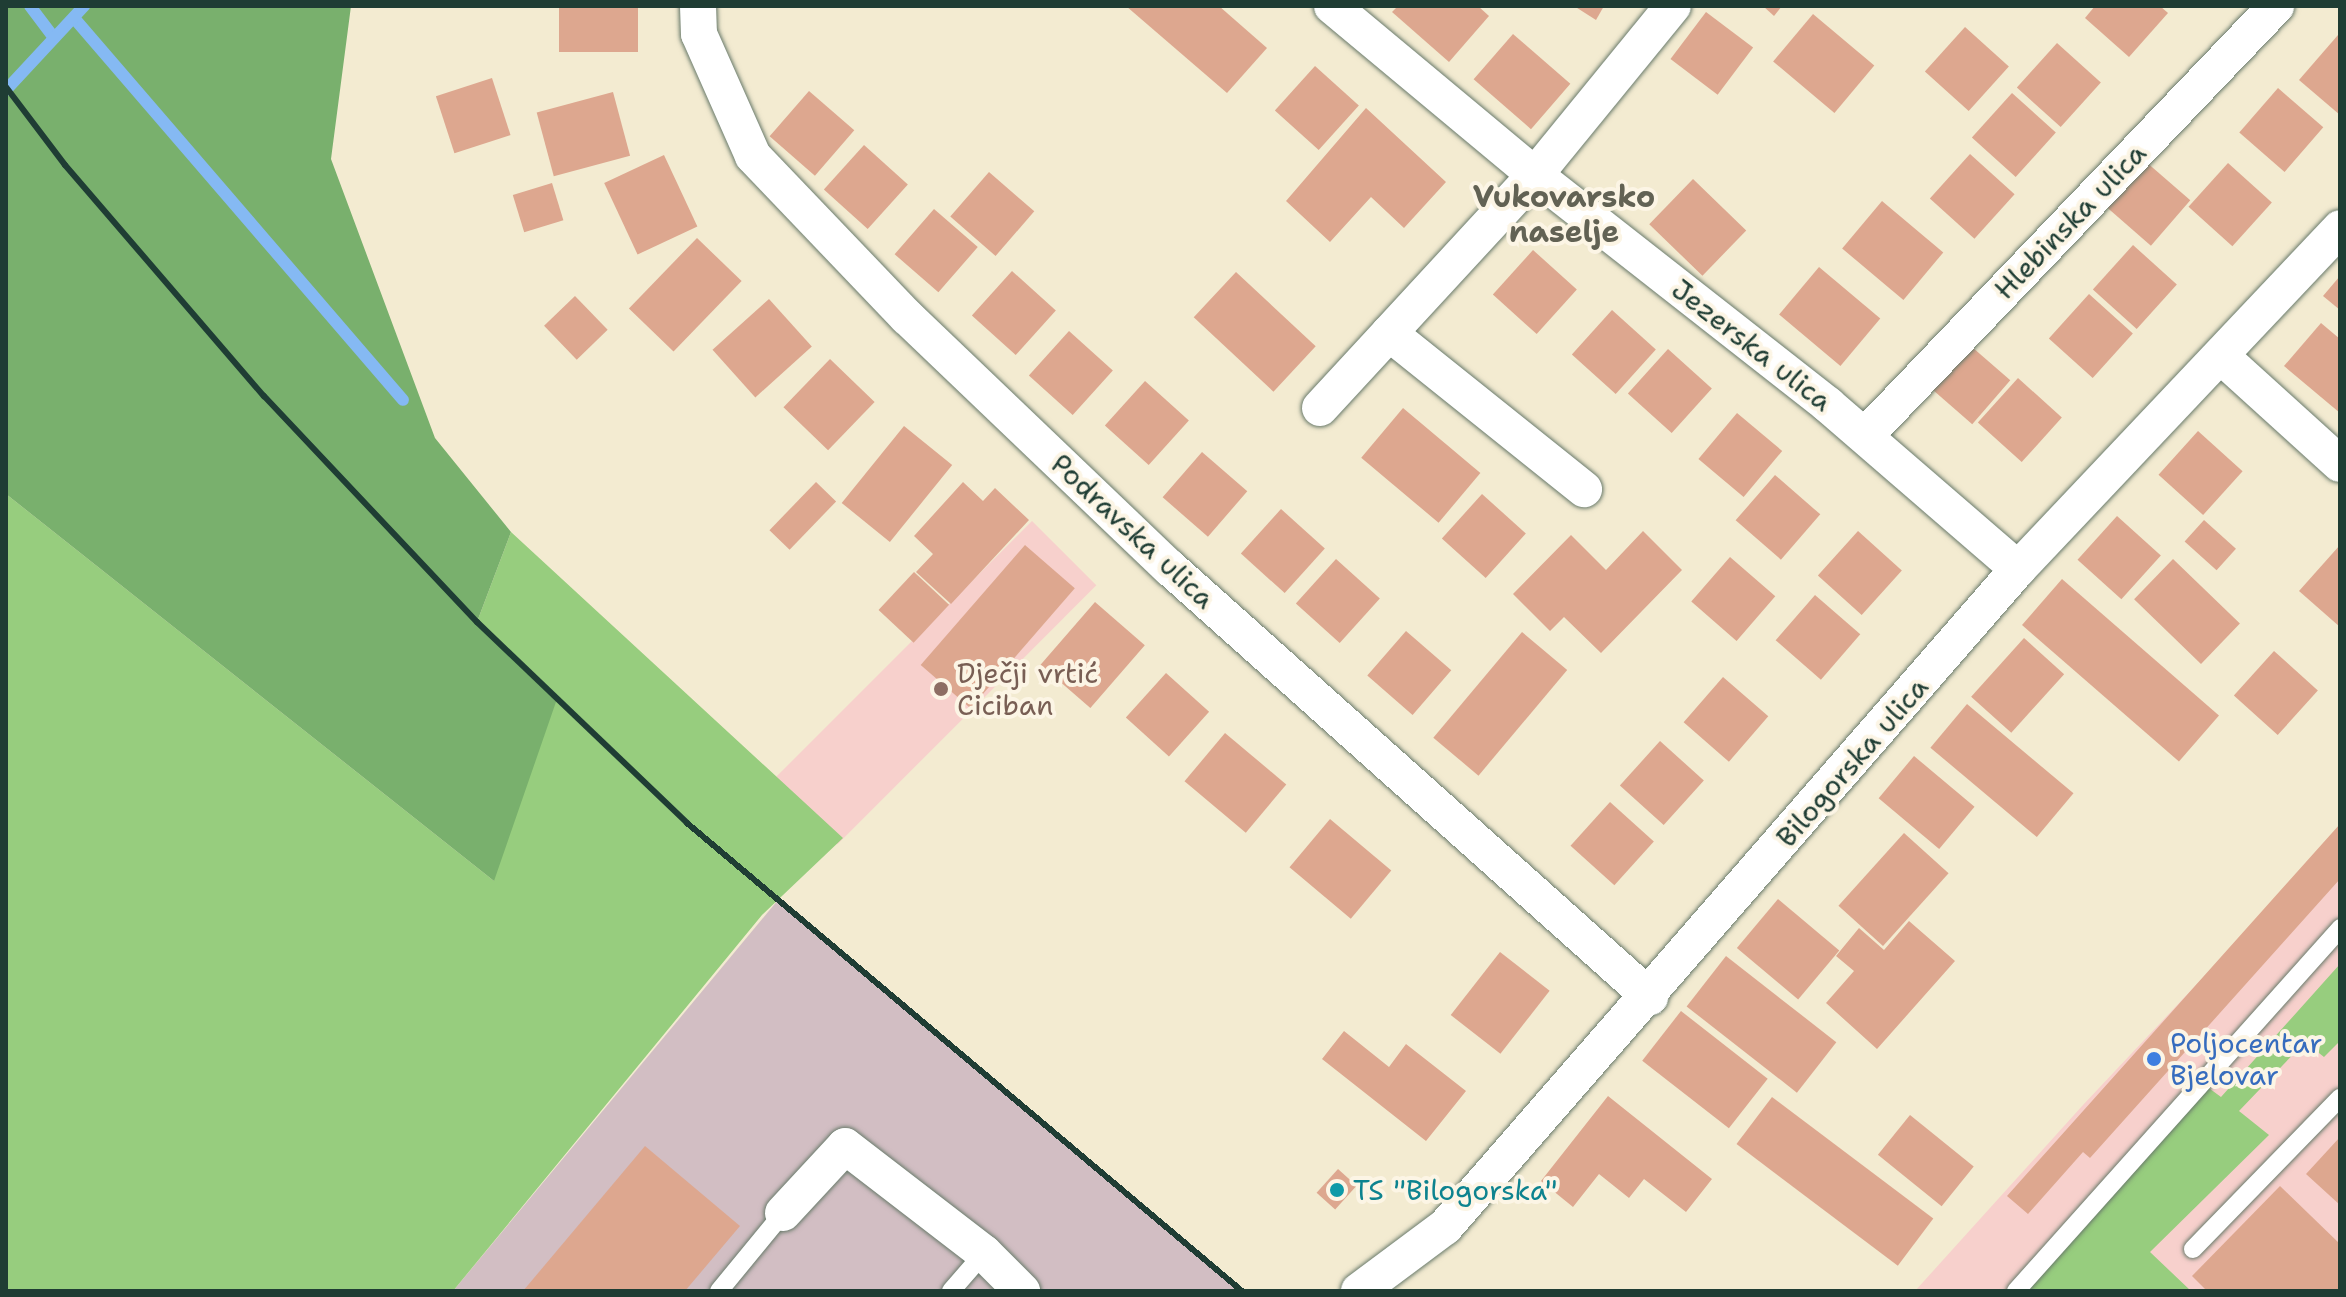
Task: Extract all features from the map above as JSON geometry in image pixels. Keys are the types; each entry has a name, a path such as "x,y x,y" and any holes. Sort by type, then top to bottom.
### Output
{"street":[{"name":"Podravska ulica","path":"698,6 699,34 753,156 907,317 1170,568 1650,997"},
{"name":"Jezerska ulica","path":"1332,6 1535,175 1865,436 2018,569"},
{"path":"1320,408 1535,175 1673,6"},
{"name":"Hlebinska ulica","path":"1865,436 2276,6"},
{"name":"Bilogorska ulica","path":"1359,1291 1445,1227 1650,997 2018,569 2222,357 2340,228"},
{"path":"1389,333 1584,489"},
{"path":"2222,357 2340,464"},
{"path":"783,1213 845,1146 984,1253 1022,1291"}],"lane":[{"path":"2016,1291 2340,928"},
{"path":"2193,1249 2340,1098"},
{"path":"719,1291 783,1213"},
{"path":"951,1291 984,1253"}],"shaded area":[{"name":"Dječji vrtić Ciciban","path":"1032,521 1096,585 838,844 773,780"},
{"path":"2340,832 2340,1291 1915,1291 2083,1105"},
{"path":"778,900 1242,1291 453,1291"}],"green space":[{"path":"6,6 351,6 331,159 435,438 511,532 477,622 557,699 494,881 6,494"},
{"path":"6,494 494,881 477,622 511,532 843,838 762,915 453,1291 6,1291"},
{"path":"2340,964 2340,1041 2324,1057 2305,1042 2239,1111 2269,1135 2150,1252 2191,1291 2016,1291 2202,1083 2221,1097"}],"building":[{"path":"559,6 638,6 638,52 559,52"},
{"path":"1126,6 1219,6 1267,48 1227,93"},
{"path":"1398,6 1478,6 1489,16 1449,62 1392,12"},
{"path":"1574,6 1604,6 1596,20"},
{"path":"1763,6 1782,6 1774,16"},
{"path":"2095,6 2160,6 2168,13 2129,57 2085,18"},
{"path":"1706,12 1753,48 1718,95 1670,59"},
{"path":"1813,14 1874,65 1834,113 1773,61"},
{"path":"1965,27 2009,66 1969,111 1925,72"},
{"path":"1513,34 1570,84 1531,129 1474,79"},
{"path":"2340,36 2340,115 2299,80"},
{"path":"2057,43 2101,82 2061,127 2017,88"},
{"path":"1315,66 1359,105 1319,150 1275,111"},
{"path":"492,78 511,135 454,153 436,96"},
{"path":"2278,88 2323,127 2285,172 2239,133"},
{"path":"809,91 854,130 815,176 770,136"},
{"path":"613,92 630,156 554,176 537,112"},
{"path":"2012,93 2056,132 2016,177 1972,138"},
{"path":"1366,108 1446,182 1404,228 1371,197 1330,242 1286,201"},
{"path":"864,145 908,184 868,229 824,190"},
{"path":"1970,154 2015,194 1974,239 1930,199"},
{"path":"664,155 697,227 638,254 604,183"},
{"path":"2145,161 2190,200 2151,246 2106,206"},
{"path":"2228,163 2272,202 2232,246 2189,207"},
{"path":"989,172 1034,211 996,256 950,217"},
{"path":"1693,179 1746,230 1702,276 1649,224"},
{"path":"552,183 563,220 524,232 513,195"},
{"path":"1882,201 1943,252 1903,300 1842,248"},
{"path":"934,209 978,247 938,292 895,254"},
{"path":"697,238 742,281 674,352 629,308"},
{"path":"2133,245 2177,284 2137,329 2093,290"},
{"path":"1533,250 1577,289 1537,334 1493,295"},
{"path":"1819,267 1880,318 1840,366 1779,314"},
{"path":"1012,271 1056,310 1016,355 972,316"},
{"path":"1236,272 1316,346 1273,392 1194,317"},
{"path":"2340,276 2340,310 2323,296"},
{"path":"2089,294 2133,333 2093,378 2049,339"},
{"path":"575,296 608,330 577,360 544,326"},
{"path":"769,299 812,347 755,397 713,350"},
{"path":"1612,310 1656,349 1616,394 1572,355"},
{"path":"2321,323 2340,339 2340,413 2284,366"},
{"path":"1069,331 1113,370 1073,415 1029,376"},
{"path":"1965,341 2010,380 1972,424 1927,385"},
{"path":"1668,349 1712,388 1672,433 1628,394"},
{"path":"830,359 875,402 828,450 783,407"},
{"path":"2018,378 2062,417 2022,462 1978,423"},
{"path":"1145,381 1189,420 1149,465 1105,426"},
{"path":"1403,408 1480,473 1439,523 1361,458"},
{"path":"1737,413 1782,451 1744,497 1698,459"},
{"path":"904,426 952,465 890,542 842,503"},
{"path":"2198,431 2243,471 2203,515 2159,475"},
{"path":"1202,452 1247,491 1208,537 1163,497"},
{"path":"1775,475 1820,514 1781,560 1736,520"},
{"path":"816,482 836,501 790,550 769,530"},
{"path":"963,482 983,501 995,488 1029,520 951,604 916,572 933,554 914,536"},
{"path":"1482,494 1526,533 1486,578 1442,539"},
{"path":"1281,509 1325,548 1285,593 1241,554"},
{"path":"2117,516 2161,555 2121,599 2078,560"},
{"path":"2204,520 2236,549 2217,570 2185,542"},
{"path":"1643,531 1682,570 1601,653 1564,617 1550,631 1513,594 1571,535 1606,570"},
{"path":"1858,531 1902,570 1862,615 1818,576"},
{"path":"1025,545 1075,588 970,708 921,665"},
{"path":"2340,545 2340,627 2299,591"},
{"path":"1730,557 1775,596 1737,641 1691,602"},
{"path":"1336,559 1380,598 1340,643 1296,604"},
{"path":"2173,559 2240,624 2201,664 2134,599"},
{"path":"914,572 949,605 914,643 879,610"},
{"path":"2062,579 2219,715 2179,761 2022,625"},
{"path":"1815,595 1860,634 1821,680 1776,640"},
{"path":"1095,602 1145,645 1090,708 1041,665"},
{"path":"1406,631 1451,670 1413,715 1367,676"},
{"path":"1522,632 1567,670 1478,776 1433,738"},
{"path":"2024,638 2064,674 2011,733 1971,697"},
{"path":"2274,651 2318,690 2278,735 2234,696"},
{"path":"1166,673 1209,712 1169,756 1126,718"},
{"path":"1723,677 1768,716 1729,762 1684,722"},
{"path":"1967,704 2073,793 2037,837 1930,748"},
{"path":"1225,733 1286,784 1246,833 1185,781"},
{"path":"1660,741 1704,780 1664,825 1620,786"},
{"path":"1914,756 1975,807 1939,849 1879,798"},
{"path":"1610,802 1654,841 1614,885 1571,846"},
{"path":"1330,819 1391,870 1351,919 1290,867"},
{"name":"Poljocentar Bjelovar","path":"2340,824 2340,879 2090,1158 2083,1152 2028,1214 2007,1196"},
{"path":"1904,833 1949,873 1883,946 1838,906"},
{"path":"1778,899 1839,950 1798,999 1737,948"},
{"path":"1909,921 1955,961 1877,1049 1826,1003 1854,971 1836,956 1859,928 1884,950"},
{"path":"1500,952 1550,991 1500,1054 1451,1015"},
{"path":"1726,956 1836,1042 1797,1093 1687,1006"},
{"path":"1681,1011 1768,1079 1729,1128 1642,1061"},
{"path":"1344,1031 1389,1067 1406,1044 1466,1091 1426,1141 1322,1059"},
{"path":"1608,1096 1712,1179 1686,1212 1644,1179 1629,1198 1599,1174 1573,1207 1541,1181"},
{"path":"1772,1097 1933,1219 1898,1266 1736,1144"},
{"path":"1910,1115 1974,1167 1942,1206 1878,1155"},
{"path":"2340,1137 2340,1205 2306,1174"},
{"path":"645,1146 740,1226 685,1291 523,1291"},
{"name":"TS \"Bilogorska\"","path":"1338,1169 1357,1186 1335,1210 1317,1193"},
{"path":"2280,1186 2340,1244 2340,1291 2207,1291 2192,1276"}],"waterway":[{"path":"30,6 54,38"},
{"path":"6,90 84,6"},
{"path":"74,18 403,400"}],"railway":[{"path":"6,87 65,165 264,396 477,622 687,823 1242,1291"}],"place":[{"name":"Dječji vrtić Ciciban","path":"941,689"},
{"name":"Poljocentar Bjelovar","path":"2154,1059"},
{"name":"TS \"Bilogorska\"","path":"1337,1190"}],"district":[{"name":"Vukovarsko naselje","path":"1564,214"}]}
